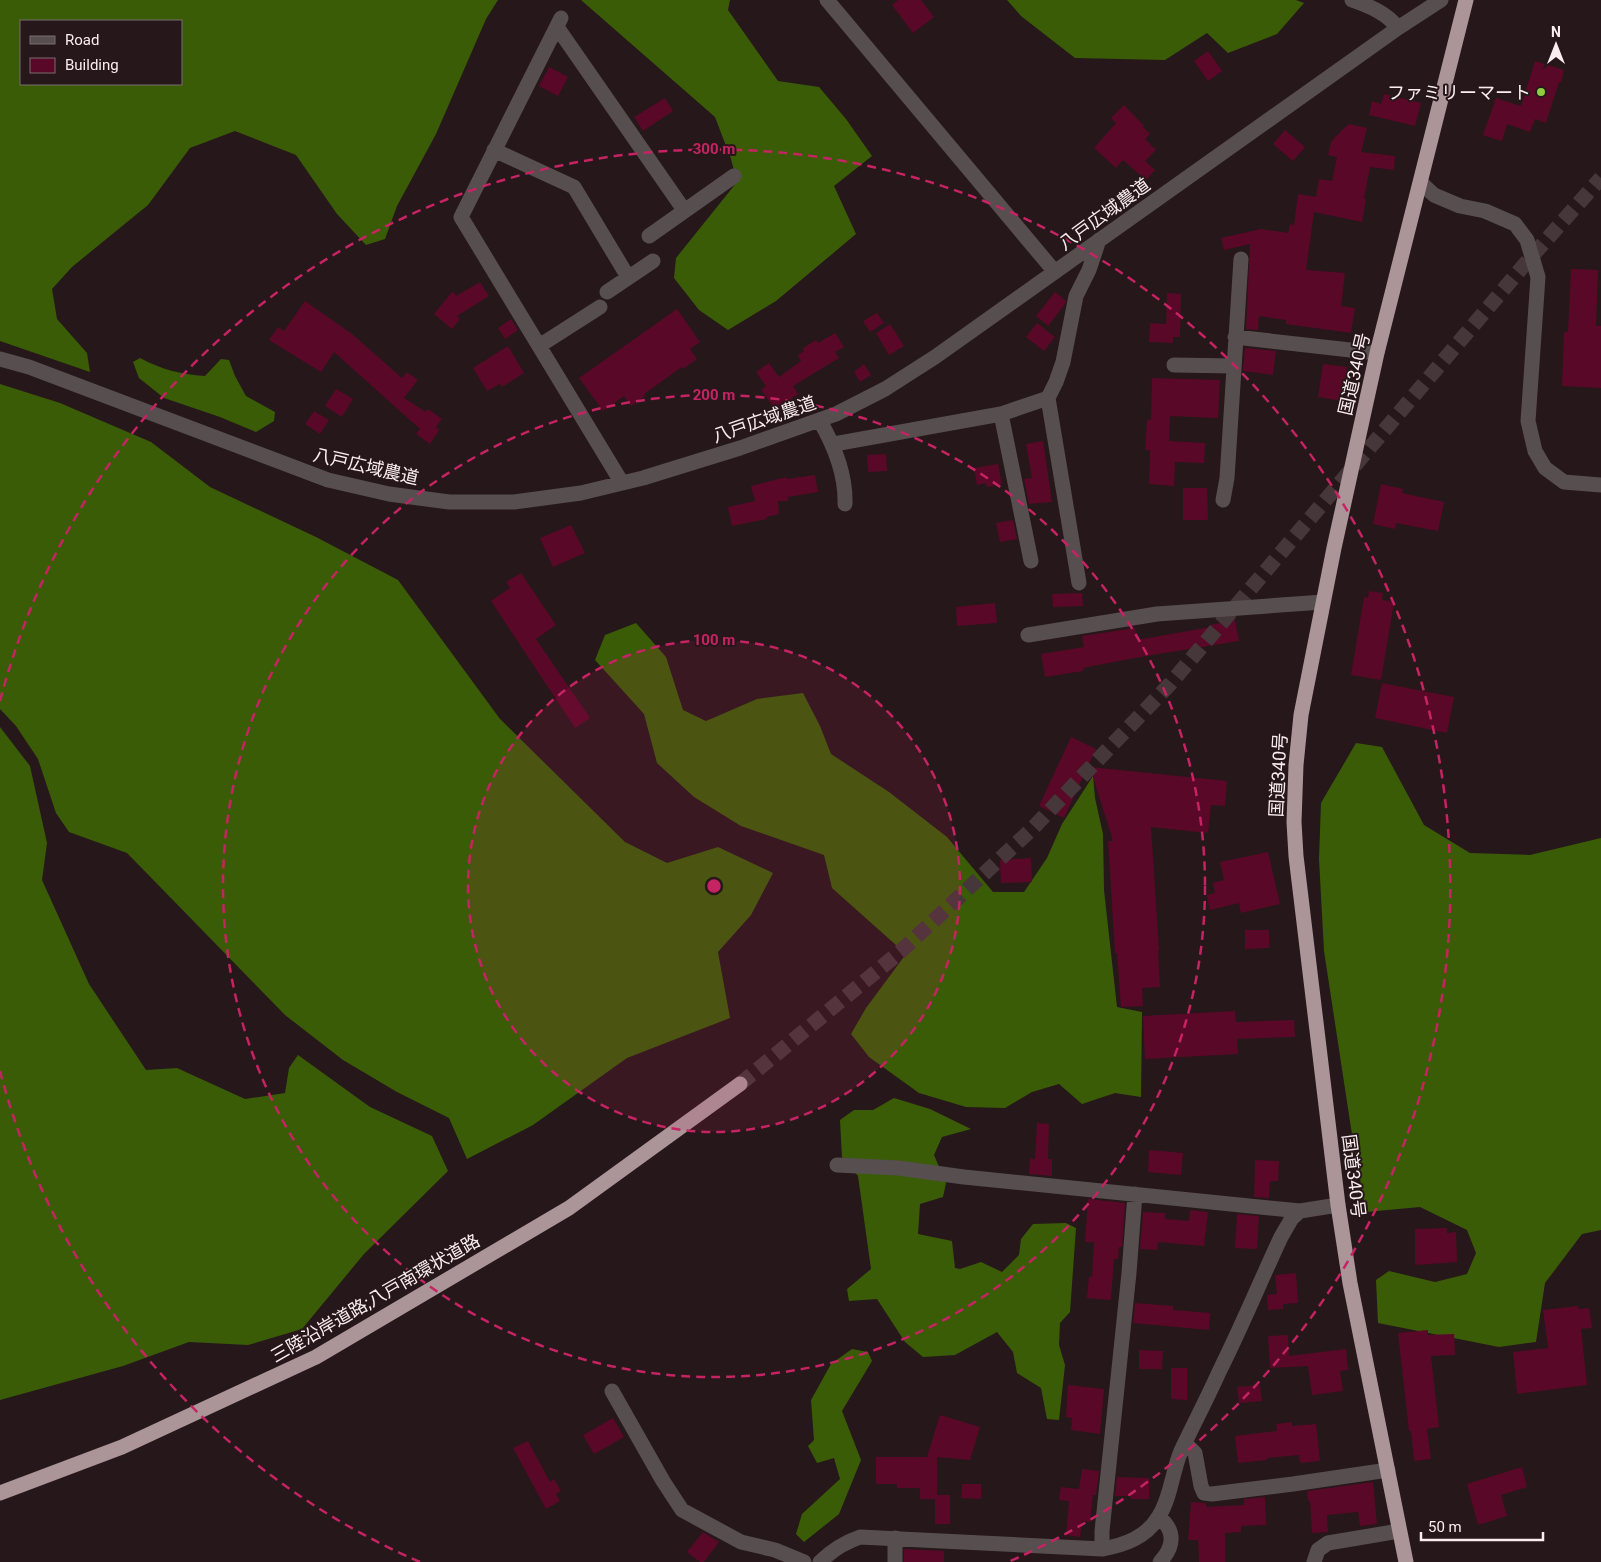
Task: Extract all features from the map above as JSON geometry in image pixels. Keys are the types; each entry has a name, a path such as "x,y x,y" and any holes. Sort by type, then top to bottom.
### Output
{"highway":[{"name":"国道340号","path":"1406,1562 1350,1283 1338,1205 1296,856 1294,822 1296,765 1301,715 1323,602 1377,353 1466,0"},
{"name":"三陸沿岸道路;八戸南環状道路","path":"0,1493 122,1447 316,1357 569,1208 740,1084"}],"street":[{"path":"827,0 1055,272"},
{"path":"1352,0 1385,15 1398,28"},
{"name":"八戸広域農道","path":"0,359 29,367 328,480 389,494 449,502 514,502 581,494 740,448 820,421 885,389 927,363 1398,28 1441,0"},
{"path":"622,483 461,217 559,22 684,210"},
{"path":"494,150 574,188 628,277"},
{"path":"649,236 734,176"},
{"path":"1421,183 1434,195 1460,206 1485,211 1514,224 1527,240 1538,277 1528,421 1535,451 1545,468 1564,482 1601,485"},
{"path":"1079,583 1048,398 1063,362 1076,296 1089,270 1100,240"},
{"path":"1223,500 1227,478 1241,259"},
{"path":"607,292 652,261"},
{"path":"539,346 600,307"},
{"path":"1235,337 1377,353"},
{"path":"1174,365 1233,366"},
{"path":"834,444 1001,414 1048,398"},
{"path":"1001,414 1030,561"},
{"path":"820,421 834,444 841,467 845,504"},
{"path":"1028,635 1157,614 1323,602"},
{"path":"837,1165 898,1168 964,1177 1300,1211 1338,1205"},
{"path":"1102,1549 1102,1531 1129,1273 1135,1194"},
{"path":"820,1562 831,1550 860,1537 1102,1549 1123,1545 1140,1536 1159,1517 1173,1472 1185,1443 1281,1237 1292,1218 1300,1211"},
{"path":"612,1391 662,1482 682,1510 742,1542 775,1550 804,1562"},
{"path":"1185,1443 1195,1453 1204,1493 1212,1494 1388,1470"},
{"path":"1159,1517 1167,1524 1172,1539 1170,1552 1160,1562"},
{"path":"1314,1562 1318,1550 1328,1543 1399,1530"},
{"path":"895,1538 895,1562"}],"green space":[{"path":"0,0 498,0 486,19 436,134 397,206 385,239 366,245 337,214 296,155 235,131 190,148 148,205 72,267 52,289 57,319 87,353 90,372 0,341"},
{"path":"581,0 730,0 728,10 778,81 819,87 846,119 872,156 834,186 856,234 776,301 728,330 699,310 674,278 676,258 737,182 731,159 715,117"},
{"path":"1007,0 1296,0 1304,3 1277,34 1228,53 1207,33 1165,60 1075,58 1021,16"},
{"path":"140,358 171,371 205,376 221,359 229,360 246,396 275,412 274,421 256,432 220,417 164,398 139,378 133,362"},
{"path":"0,384 60,403 151,442 210,487 316,537 398,580 500,719 625,842 667,863 718,847 773,873 751,915 718,952 730,1018 627,1058 533,1125 467,1159 449,1118 397,1092 343,1060 285,1015 127,853 69,832 56,813 38,759 16,726 0,709"},
{"path":"636,623 666,657 683,710 706,721 757,699 803,693 820,726 831,754 889,792 947,837 993,892 1024,892 1047,858 1062,824 1093,776 1095,798 1103,834 1104,890 1117,1007 1142,1012 1141,1097 1115,1093 1082,1104 1059,1084 1032,1092 1005,1108 966,1107 919,1093 869,1057 851,1034 866,1008 906,954 832,888 824,855 741,826 694,797 657,763 644,714 595,660 605,635"},
{"path":"0,727 30,766 47,843 42,880 89,984 146,1070 177,1068 245,1099 285,1093 289,1068 298,1055 370,1107 432,1136 448,1171 364,1254 302,1329 248,1345 189,1342 123,1366 0,1400"},
{"path":"1356,743 1382,747 1424,825 1470,853 1530,855 1601,838 1601,1230 1582,1234 1545,1283 1536,1342 1499,1347 1378,1323 1376,1280 1389,1271 1435,1282 1467,1274 1476,1253 1467,1230 1420,1207 1366,1212 1324,951 1319,859 1321,803"},
{"path":"894,1098 930,1109 971,1129 942,1137 934,1155 946,1183 943,1197 920,1204 918,1234 952,1241 955,1268 960,1269 981,1262 1002,1272 1019,1255 1021,1239 1033,1224 1066,1223 1076,1228 1070,1312 1060,1323 1059,1345 1065,1365 1059,1420 1047,1419 1041,1388 1017,1373 1013,1352 997,1332 955,1355 923,1357 905,1342 877,1299 849,1301 847,1289 871,1269 858,1176 842,1157 840,1120 854,1110 873,1110"},
{"path":"852,1349 868,1352 872,1361 842,1411 861,1460 839,1514 804,1542 796,1534 802,1514 840,1479 834,1458 817,1463 808,1446 814,1440 811,1400 831,1364"}],"building":[{"path":"898,0 921,0 934,17 913,33 892,5"},
{"path":"1208,51 1222,71 1208,81 1194,61"},
{"path":"1535,61 1564,70 1546,123 1535,119 1530,132 1507,124 1502,141 1483,135 1496,98 1521,106"},
{"path":"549,67 568,77 558,96 539,86"},
{"path":"1384,94 1421,103 1415,126 1369,115 1372,101 1381,104"},
{"path":"665,98 673,111 643,131 634,117"},
{"path":"1124,105 1150,134 1145,139 1156,150 1145,161 1155,170 1146,180 1123,160 1116,168 1094,148 1116,123 1111,118"},
{"path":"1349,124 1367,128 1361,152 1395,156 1394,170 1370,167 1362,222 1314,212 1306,270 1345,273 1341,306 1355,308 1351,333 1286,324 1286,320 1259,316 1258,330 1246,329 1250,244 1224,250 1221,238 1261,229 1288,233 1290,224 1294,225 1298,194 1316,197 1319,179 1332,181 1337,157 1328,155 1331,142"},
{"path":"1285,130 1305,147 1293,161 1273,144"},
{"path":"1571,269 1598,270 1596,326 1601,326 1601,388 1562,386 1564,332 1568,332"},
{"path":"480,282 489,296 457,316 460,319 452,329 434,314 453,291 456,296"},
{"path":"1055,292 1066,301 1048,326 1036,316"},
{"path":"1167,293 1181,294 1180,337 1173,337 1173,343 1149,342 1150,323 1166,324"},
{"path":"305,301 352,334 402,378 407,372 418,380 404,398 426,412 428,409 442,419 436,427 439,430 430,444 416,434 420,429 334,352 321,372 269,340 278,327 284,331"},
{"path":"677,309 700,342 690,349 697,359 683,369 682,367 644,394 645,396 631,406 624,396 603,411 579,378"},
{"path":"877,313 884,323 870,332 863,321"},
{"path":"511,319 518,330 505,339 498,328"},
{"path":"1037,323 1055,337 1044,351 1026,337"},
{"path":"890,324 904,346 889,355 876,333"},
{"path":"835,333 844,347 835,352 839,358 793,386 798,394 776,410 761,390 766,386 756,372 769,363 779,377 801,361 798,355 804,351 803,348 816,340 818,343"},
{"path":"508,346 524,373 502,387 500,384 487,391 473,368"},
{"path":"1245,348 1276,351 1273,375 1243,371"},
{"path":"864,364 871,375 860,382 854,372"},
{"path":"1323,364 1347,367 1342,401 1318,397"},
{"path":"1152,378 1220,380 1218,418 1170,416 1169,441 1205,443 1204,463 1175,462 1174,486 1149,484 1150,450 1145,450 1147,420 1151,420"},
{"path":"336,389 353,399 342,417 325,406"},
{"path":"314,411 329,420 320,434 305,424"},
{"path":"1043,441 1052,502 1029,504 1024,479 1032,478 1026,444"},
{"path":"886,454 887,471 868,472 867,455"},
{"path":"998,464 1002,484 987,487 986,483 977,485 974,468"},
{"path":"815,475 818,492 788,497 788,501 778,501 779,514 766,517 767,519 732,526 728,507 755,501 751,486 786,477 786,479"},
{"path":"1381,484 1403,489 1402,493 1444,502 1438,531 1396,523 1395,529 1373,524"},
{"path":"1183,488 1207,488 1208,520 1183,520"},
{"path":"1013,520 1017,539 1000,542 996,523"},
{"path":"571,525 585,553 553,567 540,538"},
{"path":"521,573 556,625 536,639 590,718 575,728 491,601 510,588 506,582"},
{"path":"1369,591 1383,593 1382,600 1394,602 1381,680 1351,675 1364,597 1368,598"},
{"path":"1082,593 1083,606 1053,607 1052,594"},
{"path":"995,603 997,623 957,626 956,607"},
{"path":"1235,620 1239,641 1140,657 1083,668 1083,671 1045,677 1041,654 1084,647 1082,636 1135,628 1137,640 1211,627 1210,625"},
{"path":"1382,683 1454,697 1447,733 1375,718"},
{"path":"1071,737 1096,749 1064,818 1039,806"},
{"path":"1090,767 1227,781 1225,806 1211,805 1208,833 1151,827 1160,987 1142,988 1143,1006 1121,1007 1117,953 1115,953 1108,841 1113,841"},
{"path":"1268,852 1280,904 1241,913 1239,903 1210,910 1207,895 1215,893 1213,883 1224,880 1220,862"},
{"path":"1031,858 1032,882 1001,883 1000,860"},
{"path":"1245,930 1269,930 1269,948 1245,949"},
{"path":"1235,1011 1236,1022 1294,1020 1295,1037 1237,1039 1238,1054 1145,1059 1143,1016"},
{"path":"1037,1123 1049,1124 1048,1159 1052,1159 1052,1176 1029,1174 1030,1158 1035,1159"},
{"path":"1149,1150 1183,1153 1181,1175 1148,1172"},
{"path":"1255,1160 1279,1161 1278,1181 1270,1181 1269,1198 1254,1197"},
{"path":"1088,1199 1125,1203 1122,1247 1119,1247 1118,1259 1114,1259 1111,1300 1087,1298 1089,1276 1092,1277 1094,1242 1085,1242"},
{"path":"1190,1210 1208,1212 1204,1246 1158,1242 1157,1250 1140,1249 1143,1212 1165,1213 1165,1219 1189,1221"},
{"path":"1237,1214 1259,1216 1257,1249 1235,1248"},
{"path":"1447,1228 1447,1233 1456,1232 1457,1262 1415,1265 1415,1229"},
{"path":"1296,1273 1298,1303 1283,1304 1283,1309 1268,1310 1267,1295 1277,1294 1275,1275"},
{"path":"1135,1303 1173,1306 1173,1310 1210,1313 1209,1330 1133,1323"},
{"path":"1578,1306 1579,1309 1589,1308 1592,1328 1581,1329 1587,1385 1517,1394 1513,1352 1548,1348 1543,1310"},
{"path":"1428,1330 1428,1335 1454,1334 1455,1355 1431,1356 1439,1427 1427,1429 1431,1459 1414,1461 1398,1333"},
{"path":"1288,1335 1289,1356 1346,1349 1348,1370 1340,1371 1343,1391 1312,1395 1308,1366 1270,1368 1268,1336"},
{"path":"1139,1350 1163,1351 1162,1369 1139,1369"},
{"path":"1171,1368 1187,1368 1187,1400 1171,1399"},
{"path":"1068,1385 1104,1389 1100,1434 1071,1430 1072,1418 1066,1417"},
{"path":"1260,1385 1262,1401 1239,1403 1237,1387"},
{"path":"940,1415 980,1427 970,1460 937,1457 937,1495 950,1495 950,1524 935,1524 935,1499 920,1499 920,1488 897,1488 897,1484 876,1484 876,1457 927,1457"},
{"path":"613,1418 624,1437 594,1454 583,1435"},
{"path":"1292,1422 1292,1426 1316,1424 1320,1461 1300,1463 1299,1455 1238,1463 1235,1436 1277,1431 1276,1424"},
{"path":"528,1441 550,1482 554,1479 561,1491 556,1494 560,1501 546,1509 513,1448"},
{"path":"1522,1467 1527,1487 1501,1495 1507,1516 1478,1525 1467,1484"},
{"path":"1082,1469 1099,1471 1096,1495 1093,1495 1090,1522 1082,1521 1080,1537 1066,1535 1069,1501 1059,1500 1061,1487 1079,1489"},
{"path":"1117,1477 1149,1478 1149,1499 1131,1499 1131,1496 1115,1496"},
{"path":"1373,1482 1377,1524 1360,1526 1358,1512 1327,1515 1328,1532 1312,1533 1310,1501 1308,1501 1307,1491"},
{"path":"962,1484 981,1484 981,1499 961,1498"},
{"path":"1265,1497 1266,1525 1241,1526 1241,1532 1225,1533 1225,1562 1199,1562 1198,1540 1188,1540 1191,1502 1206,1503 1206,1507 1244,1505 1244,1499"},
{"path":"703,1532 719,1542 704,1562 700,1562 687,1552"},
{"path":"904,1549 944,1551 944,1562 904,1562"}],"tunnel":[{"path":"740,1084 900,952 1032,829 1170,684 1525,264 1601,178"}],"place":[{"name":"ファミリーマート","path":"1541,92"}]}
